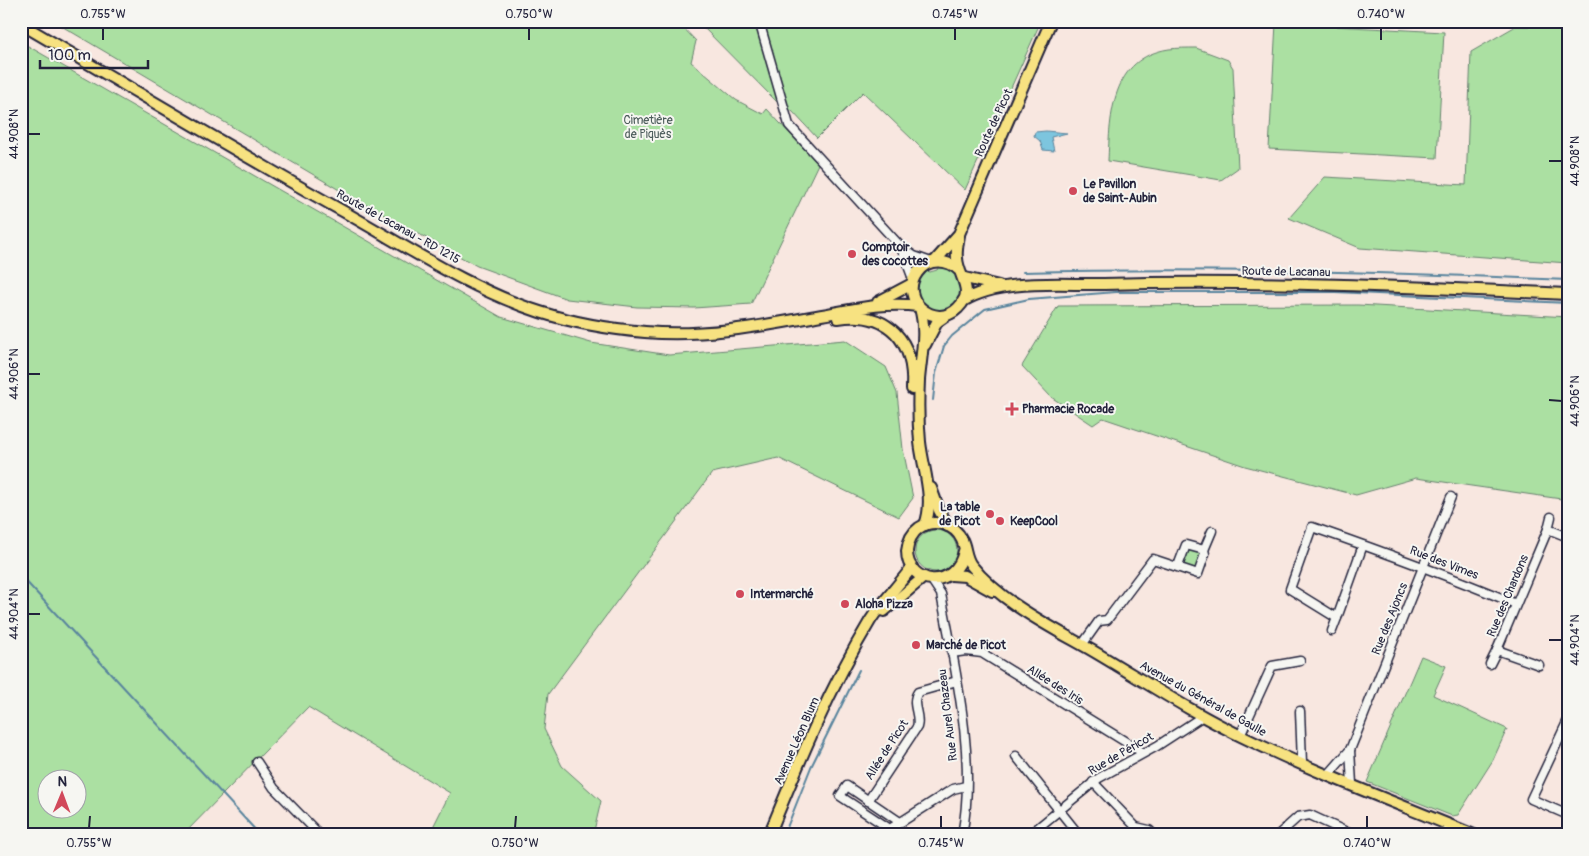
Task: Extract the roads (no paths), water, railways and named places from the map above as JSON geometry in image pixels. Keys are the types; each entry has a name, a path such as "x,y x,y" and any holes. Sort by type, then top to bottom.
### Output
{"main road":[{"name":"Route de Picot","path":"962,275 956,258 959,234 1051,21"},
{"name":"Route de Lacanau - RD 1215","path":"21,24 288,180 436,263 498,296 540,312 598,327 647,333 698,332 800,319"},
{"name":"Route de Picot","path":"933,262 959,234"},
{"path":"870,305 912,281 920,269 933,262 949,263 962,275 1003,287"},
{"path":"923,348 937,322 959,307 963,301 966,294 962,275"},
{"path":"912,281 913,298 923,318 923,348 918,406 920,442 929,511 925,525"},
{"name":"Route de Lacanau","path":"1003,287 1275,283 1568,294"},
{"path":"963,301 976,293 1003,287"},
{"path":"800,319 870,305 897,304 919,307 932,315 947,315"},
{"path":"800,319 864,317 880,321 901,339 912,364 911,406 920,442"},
{"path":"924,469 939,510 948,526 962,539 964,551 962,563 949,576 928,578 912,567 908,554 909,542 918,529 925,525 934,523 948,526"},
{"name":"Avenue du Général de Gaulle","path":"964,551 972,565 1012,602"},
{"name":"Avenue Léon Blum","path":"769,835 809,740 850,658 877,610 912,567"},
{"name":"Avenue du Général de Gaulle","path":"949,576 959,574 970,578 1240,736 1474,835"},
{"name":"Avenue Léon Blum","path":"850,658 882,614 928,578"}],"street":[{"path":"759,21 789,125 901,247 914,256 933,262"},
{"path":"901,247 912,281"},
{"name":"Rue des Ajoncs","path":"1330,774 1350,750 1452,497"},
{"name":"Rue des Chardons","path":"1539,666 1497,650 1548,529 1551,517"},
{"path":"1314,518 1290,589 1337,618"},
{"name":"Rue des Vimes","path":"1312,528 1423,566 1516,604"},
{"path":"1548,529 1568,537"},
{"path":"1082,645 1099,621 1107,620 1153,559 1198,574 1205,554 1204,550 1212,531"},
{"path":"1178,566 1186,545 1204,550"},
{"path":"1332,630 1363,545"},
{"path":"941,594 949,576"},
{"name":"Rue Aurel Chazeau","path":"928,578 941,594 956,681 966,786 965,818 962,835"},
{"path":"1490,664 1497,650"},
{"name":"Allée des Iris","path":"952,653 966,651 982,653 1142,752"},
{"path":"1240,736 1272,666 1300,661"},
{"name":"Allée de Picot","path":"868,801 917,727 918,719 914,700 918,692 956,681"},
{"path":"1300,711 1302,763"},
{"name":"Rue de Péricot","path":"1029,835 1094,782 1142,752 1157,746 1203,716"},
{"path":"1568,720 1532,799 1568,815"},
{"name":"Rue des Ajoncs","path":"1350,750 1352,784"},
{"path":"1016,756 1079,835"},
{"path":"257,762 274,788 320,835"},
{"path":"1094,782 1136,827 1149,830 1154,835"},
{"name":"Allée de Picot","path":"847,786 900,822 890,829 840,796 847,786"},
{"path":"900,822 953,789 966,786"},
{"path":"1278,835 1298,817 1310,815 1353,835"},
{"path":"1445,835 1451,825"}],"water":[{"path":"1035,132 1067,133 1051,137 1054,151 1043,150 1040,141 1034,136"}],"waterway":[{"path":"1023,272 1295,271 1568,280"},
{"path":"933,400 936,373 944,346 952,336 985,309 1029,299 1116,292 1335,292 1568,303"},
{"path":"21,576 260,835"},
{"path":"784,835 811,767 859,670"}],"place":[{"name":"Le Pavillon de Saint-Aubin","path":"1073,191"},
{"name":"Comptoir des cocottes","path":"852,254"},
{"name":"Pharmacie Rocade","path":"1012,409"},
{"name":"La table de Picot","path":"990,514"},
{"name":"KeepCool","path":"1000,521"},
{"name":"Intermarché","path":"740,594"},
{"name":"Aloha Pizza","path":"845,604"},
{"name":"Marché de Picot","path":"916,645"}],"park label":[{"name":"Cimetière de Piquès","path":"648,127"}]}
